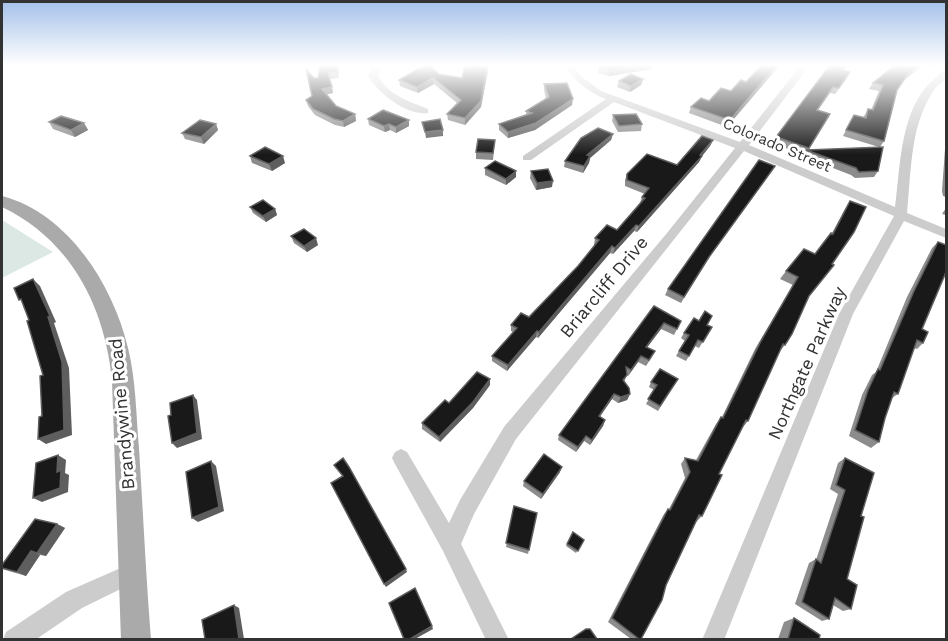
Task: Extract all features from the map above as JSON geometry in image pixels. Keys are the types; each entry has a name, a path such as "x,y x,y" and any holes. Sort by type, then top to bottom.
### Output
{"main road":[{"name":"Brandywine Road","path":"2,201 39,221 89,271 116,336 124,410 136,639"}],"street":[{"path":"387,95 424,111"},
{"name":"Colorado Street","path":"603,95 744,147 946,234"},
{"name":"Briarcliff Drive","path":"450,544 467,507 510,433 744,147 783,95"},
{"name":"Northgate Parkway","path":"713,639 846,314 901,214 906,165 915,116 926,95"},
{"path":"527,158 613,99"},
{"path":"401,458 450,544 498,639"},
{"path":"14,639 74,600 132,573"}],"shaded area":[{"path":"2,220 53,252 2,278"}],"building":[{"path":"327,95 336,106 355,114 343,121 334,119 313,109 306,100 312,96"},
{"path":"455,95 482,95 481,101 465,118 447,114 461,100"},
{"path":"548,95 571,95 573,99 536,123 508,132 499,124 532,113 526,111 549,97"},
{"path":"715,95 751,95 730,120 691,107 701,98 709,101"},
{"path":"808,95 827,95 817,110 830,114 809,148 776,137"},
{"path":"879,95 896,95 884,141 846,130 854,115 866,118 868,109 873,110"},
{"path":"383,110 409,120 396,127 389,124 384,126 368,119"},
{"path":"636,114 642,124 619,126 613,115"},
{"path":"61,116 84,123 71,130 49,122"},
{"path":"440,119 443,130 425,132 422,122"},
{"path":"200,120 216,124 201,137 182,133"},
{"path":"598,128 613,134 587,155 590,156 584,166 565,161 581,138"},
{"path":"702,136 713,140 700,155 702,156 639,226 636,225 615,248 612,246 508,365 492,356 517,328 511,325 521,313 529,317 578,266 599,240 595,238 607,225 617,230 645,198 642,197 649,188 627,180 627,174 647,154 677,165"},
{"path":"478,139 495,140 493,153 476,152"},
{"path":"265,147 283,156 269,164 250,156"},
{"path":"883,147 878,171 859,172 856,168 806,150"},
{"path":"759,160 775,166 709,257 684,297 668,289"},
{"path":"495,161 516,171 506,179 485,168"},
{"path":"548,169 553,181 537,183 531,171"},
{"path":"263,200 275,209 263,216 250,207"},
{"path":"850,201 866,207 854,232 832,264 834,265 809,296 792,334 785,345 783,344 748,421 746,420 719,474 722,475 702,516 699,515 666,585 662,600 639,639 612,618 668,509 670,510 690,472 685,458 698,461 721,417 723,418 761,341 798,277 786,271 804,249 815,254 831,233 833,234"},
{"path":"304,229 316,238 304,246 291,236"},
{"path":"938,242 946,245 946,272 922,329 928,332 923,343 917,340 898,394 894,392 879,442 855,430 868,390 878,369 880,370"},
{"path":"33,279 50,316 48,317 62,362 64,430 38,439 39,417 42,416 40,376 43,375 27,321 29,320 14,288"},
{"path":"654,306 681,321 677,329 664,323 646,347 655,351 649,360 641,356 631,370 626,367 627,375 623,380 630,394 621,397 614,394 599,416 605,420 592,440 586,436 578,447 559,435"},
{"path":"705,311 712,316 707,325 712,327 703,342 698,340 689,356 679,351 689,335 684,333 694,318 699,321"},
{"path":"660,369 678,379 660,406 648,399 657,385 651,382"},
{"path":"477,372 490,379 473,402 439,437 422,423 445,400 449,403"},
{"path":"193,395 197,433 172,443 168,416 171,415 170,403"},
{"path":"544,454 562,467 543,494 524,481"},
{"path":"58,455 57,472 61,470 60,488 33,498 36,463"},
{"path":"343,458 406,569 384,584 331,483 343,476 334,465"},
{"path":"845,458 874,473 861,516 864,517 847,579 857,585 851,609 835,598 829,619 802,602 816,559 821,563 845,490 836,485"},
{"path":"211,461 219,507 192,518 186,472"},
{"path":"514,506 537,513 529,550 506,543"},
{"path":"35,519 57,524 37,553 31,551 17,572 2,568 2,565"},
{"path":"573,532 584,540 578,551 567,544"},
{"path":"415,588 432,626 410,639 404,639 389,603"},
{"path":"234,605 239,639 205,639 202,620"},
{"path":"794,618 820,635 819,639 788,639"},
{"path":"586,629 590,629 597,639 571,639"}]}
